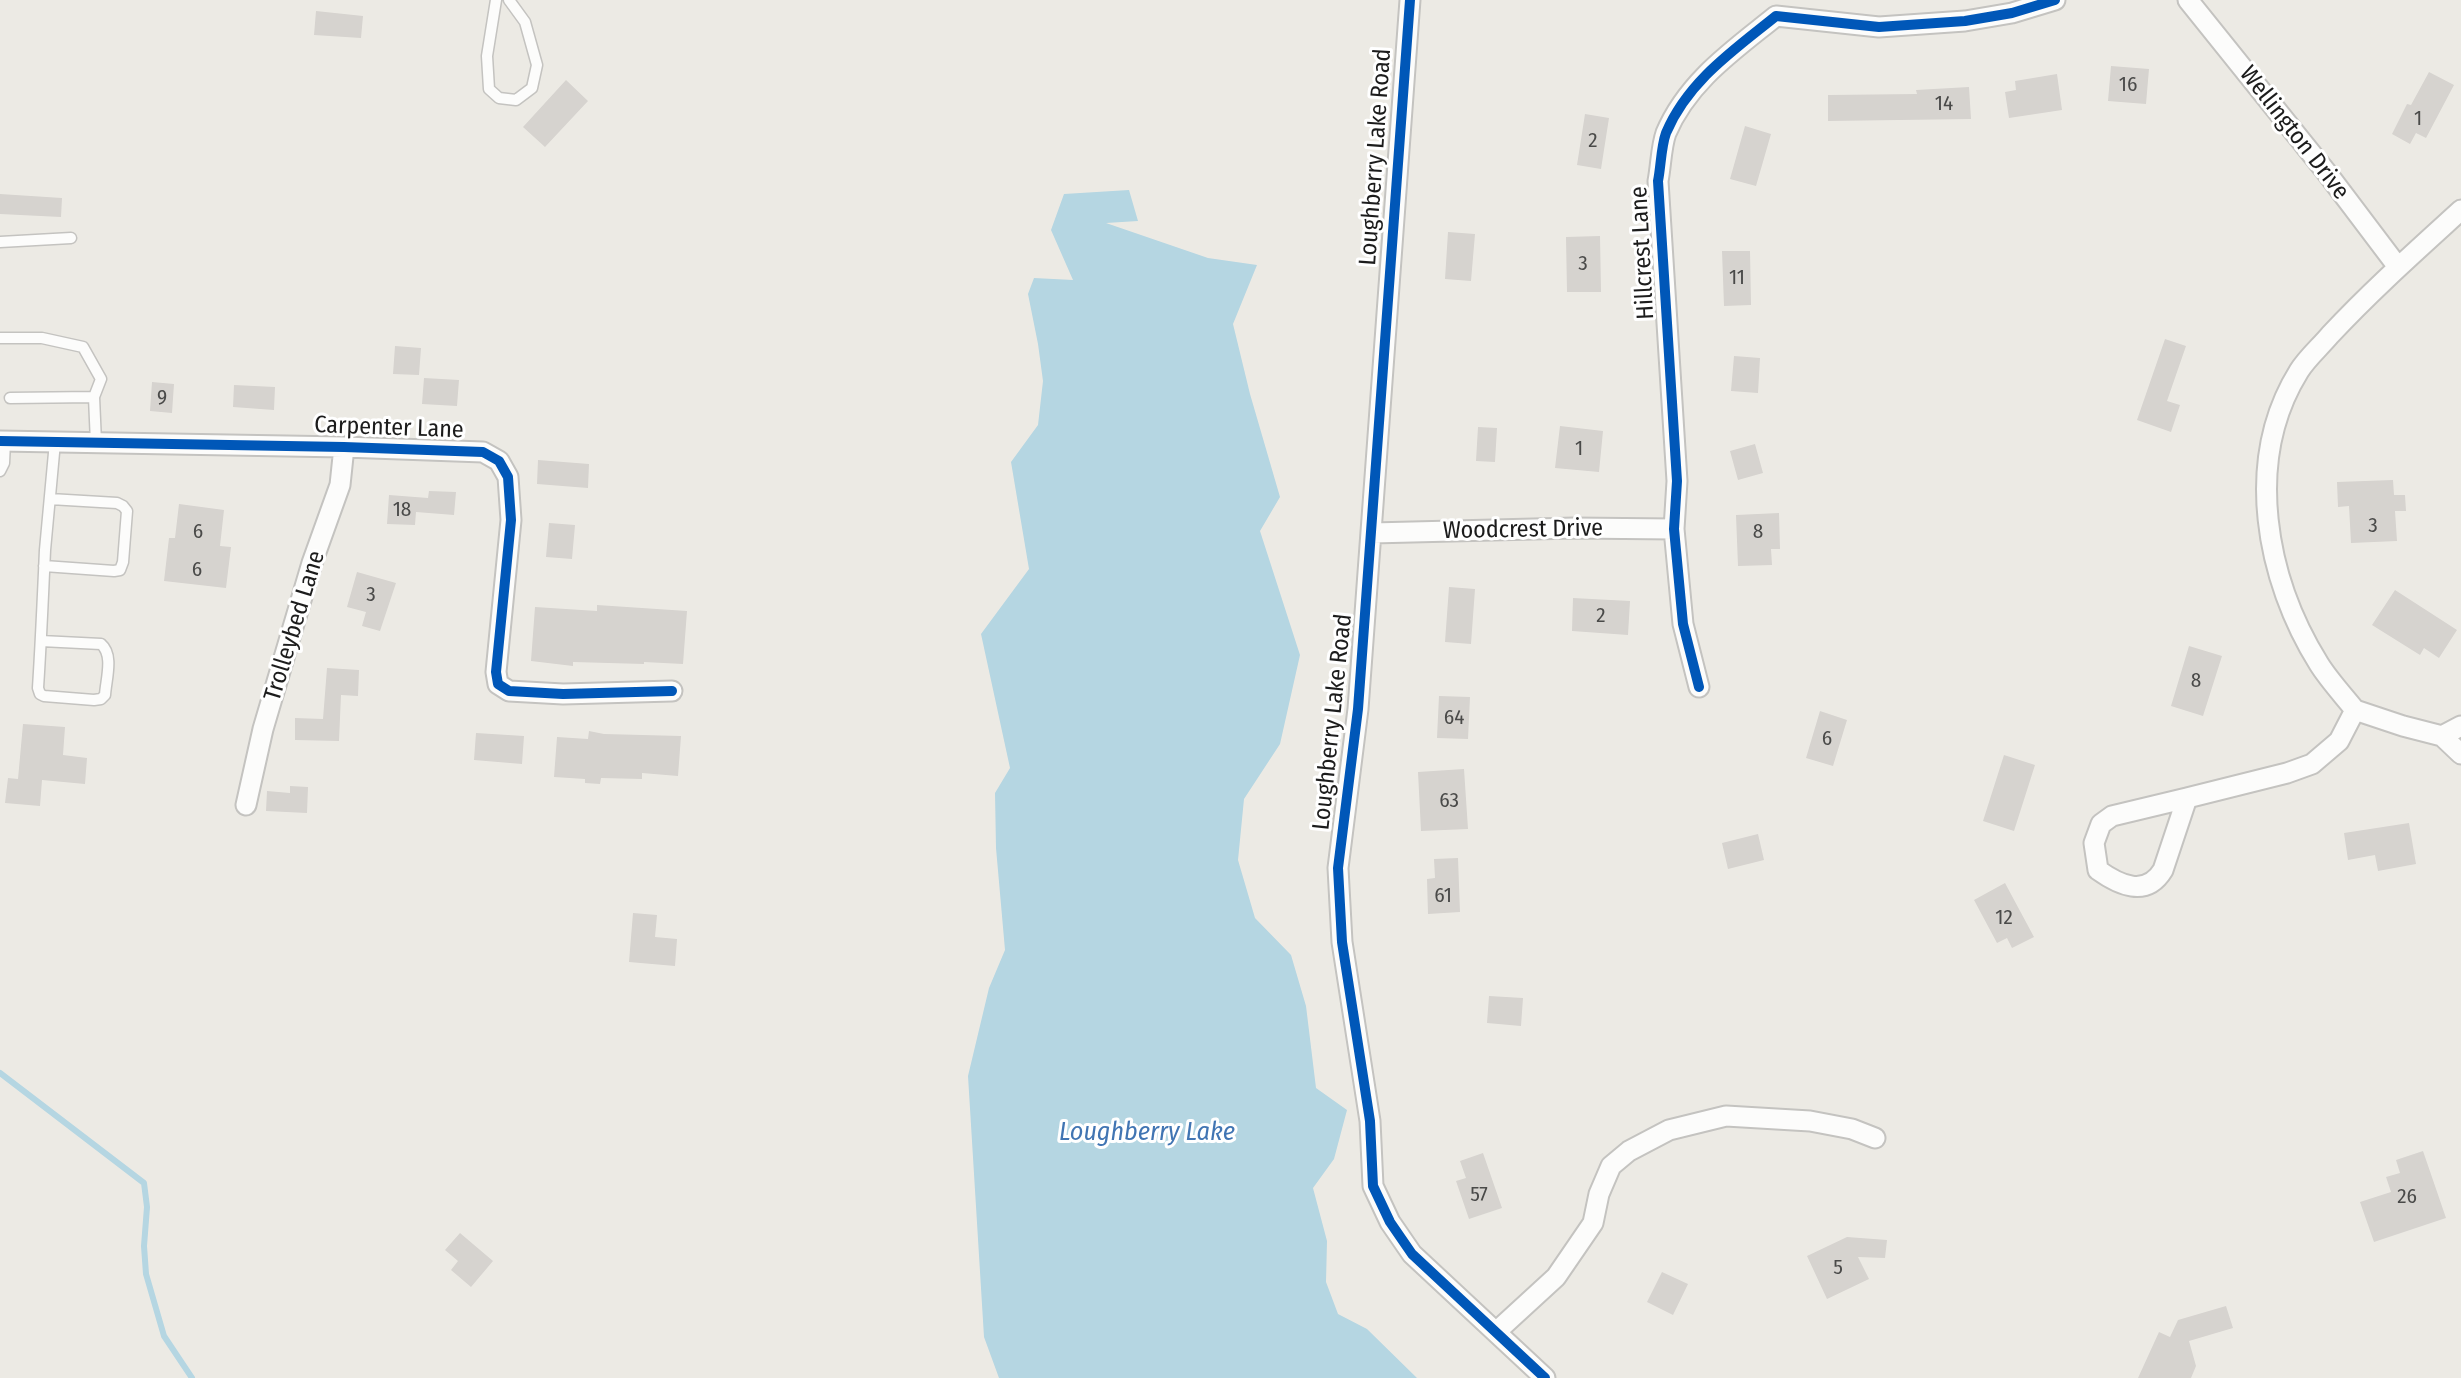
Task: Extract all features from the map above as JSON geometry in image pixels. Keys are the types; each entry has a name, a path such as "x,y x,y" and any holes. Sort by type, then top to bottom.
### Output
{"street":[{"name":"Loughberry Lake Road","path":"1410,0 1358,709 1338,868 1342,942 1370,1121 1373,1186 1390,1222 1412,1255 1545,1378"},
{"name":"Hillcrest Lane","path":"1699,687 1683,624 1674,529 1677,481 1658,181 1665,135 1688,95 1712,68 1776,8 1879,27 1965,21 2012,13 2055,0"},
{"name":"Wellington Drive","path":"2188,0 2328,173 2398,267"},
{"path":"2461,210 2352,312 2300,369 2272,435 2266,483 2269,530 2283,591 2320,666 2355,710 2442,736 2461,754"},
{"name":"Carpenter Lane","path":"3,441 483,452 499,461 508,477 511,520 496,672 498,684 509,691 563,694 672,691"},
{"name":"Trolleybed Lane","path":"246,805 263,729 312,564 340,485 344,447"},
{"name":"Woodcrest Drive","path":"1372,533 1574,528 1674,529"},
{"path":"2188,798 2157,881 2140,887 2117,884 2098,870 2094,843 2101,824 2112,816 2287,773 2312,764 2339,741 2355,710"},
{"path":"2442,736 2461,726"},
{"path":"1496,1332 1556,1277 1593,1223 1599,1194 1611,1166 1629,1152 1669,1130 1726,1116 1810,1121 1852,1129 1875,1138"}],"lane":[{"path":"496,0 487,56 489,89 499,98 516,100 532,88 537,65 525,22 509,0"},
{"path":"0,242 71,238"},
{"path":"0,338 42,338 83,347 102,379 94,397 96,443"},
{"path":"10,398 94,397"},
{"path":"0,471 4,463 3,441"},
{"path":"41,641 101,644 106,648 109,656 105,695 94,700 40,694 38,688 44,566 55,442"},
{"path":"44,566 114,571 120,570 123,562 127,511 123,506 117,503 50,499"}],"water":[{"name":"Loughberry Lake","path":"1129,190 1138,221 1106,223 1208,258 1257,265 1233,324 1280,497 1260,531 1300,655 1280,744 1244,799 1238,860 1255,918 1291,955 1306,1006 1316,1088 1347,1110 1334,1159 1313,1188 1327,1241 1326,1282 1338,1314 1367,1329 1417,1378 999,1378 984,1337 968,1076 989,988 1005,950 996,848 995,793 1010,768 981,634 1029,569 1011,462 1038,425 1043,381 1028,294 1034,278 1073,280 1051,230 1064,194"}],"building":[{"path":"316,11 363,16 361,38 314,35"},
{"path":"2111,66 2149,69 2146,104 2108,101"},
{"path":"2429,72 2454,85 2426,138 2416,133 2410,144 2392,134 2407,104 2411,105"},
{"path":"2057,74 2062,110 2009,118 2005,92 2016,90 2015,81"},
{"path":"566,80 588,101 545,147 523,127"},
{"path":"1969,87 1971,119 1828,121 1828,95 1917,94 1916,90"},
{"path":"1585,114 1609,118 1601,169 1577,165"},
{"path":"1745,126 1771,134 1756,186 1730,179"},
{"path":"0,194 62,198 61,217 0,214"},
{"path":"1448,232 1475,234 1471,281 1445,279"},
{"path":"1600,236 1601,292 1567,292 1566,237"},
{"path":"1722,251 1750,251 1751,305 1724,306"},
{"path":"2165,339 2186,346 2167,401 2180,405 2171,432 2137,420"},
{"path":"395,346 421,348 419,375 393,374"},
{"path":"1734,356 1760,358 1758,393 1731,391"},
{"path":"424,378 459,380 457,406 422,404"},
{"path":"152,382 174,384 172,413 150,411"},
{"path":"234,385 275,387 274,410 233,407"},
{"path":"1560,426 1603,431 1599,472 1555,468"},
{"path":"1478,427 1497,428 1495,462 1476,461"},
{"path":"1755,444 1763,473 1738,480 1730,451"},
{"path":"538,460 589,464 588,488 537,484"},
{"path":"2393,480 2394,495 2405,495 2406,511 2395,511 2397,541 2351,543 2349,506 2338,507 2337,482"},
{"path":"429,491 456,492 454,515 416,512 415,525 387,524 389,495 428,498"},
{"path":"179,504 224,510 220,546 231,547 226,588 164,581 169,538 175,538"},
{"path":"1779,513 1780,549 1771,549 1772,565 1738,566 1736,515"},
{"path":"549,523 575,525 572,559 546,557"},
{"path":"357,572 396,583 380,631 362,626 366,612 347,607"},
{"path":"1449,587 1475,589 1471,644 1445,642"},
{"path":"2395,590 2457,630 2439,658 2424,648 2420,655 2372,625"},
{"path":"1573,598 1630,601 1628,635 1572,631"},
{"path":"597,605 687,611 683,664 573,662 573,666 531,661 535,607 597,611"},
{"path":"2189,646 2222,656 2203,716 2171,706"},
{"path":"327,668 359,670 358,696 341,695 339,741 295,740 295,718 323,719"},
{"path":"1439,696 1470,697 1468,739 1437,738"},
{"path":"1820,711 1847,720 1833,766 1806,758"},
{"path":"23,724 65,727 63,755 87,758 85,784 42,780 40,806 5,803 8,778 18,779"},
{"path":"589,731 604,734 681,736 678,776 642,773 642,779 601,778 600,784 585,783 585,779 554,777 557,737 588,739"},
{"path":"476,733 524,736 522,764 474,760"},
{"path":"2004,755 2035,765 2014,831 1983,821"},
{"path":"1464,769 1468,829 1421,831 1418,772"},
{"path":"290,786 308,787 307,813 266,811 267,791 290,793"},
{"path":"2409,823 2416,864 2378,871 2375,855 2348,860 2344,833"},
{"path":"1758,834 1764,860 1728,869 1722,843"},
{"path":"1458,858 1460,912 1428,914 1427,879 1435,878 1434,859"},
{"path":"2005,883 2034,937 2012,948 2007,938 1997,943 1974,900"},
{"path":"633,913 657,915 655,937 677,939 675,966 629,962"},
{"path":"1489,996 1523,998 1521,1026 1487,1023"},
{"path":"2423,1151 2446,1218 2374,1242 2360,1202 2391,1192 2386,1177 2400,1173 2396,1160"},
{"path":"1483,1153 1502,1208 1469,1219 1456,1181 1466,1178 1460,1161"},
{"path":"460,1233 493,1261 471,1287 451,1270 458,1261 445,1250"},
{"path":"1847,1237 1887,1240 1885,1258 1858,1257 1869,1279 1827,1299 1807,1256"},
{"path":"1662,1272 1688,1284 1673,1315 1647,1302"},
{"path":"2226,1306 2233,1328 2189,1341 2196,1366 2191,1378 2138,1378 2159,1332 2170,1337 2178,1320"}],"waterway":[{"path":"0,1073 144,1183 147,1207 144,1246 146,1274 164,1336 192,1378"}],"cycle path":[{"path":"1410,0 1358,709 1338,868 1342,942 1370,1121 1373,1186 1390,1222 1412,1254 1545,1378"},
{"path":"1699,687 1683,624 1674,529 1677,481 1658,181 1664,138 1675,114 1699,82 1776,16 1879,27 1965,21 2012,13 2055,0"},
{"path":"0,441 483,452 499,461 508,477 511,520 496,672 498,684 509,691 563,694 672,691"}]}
